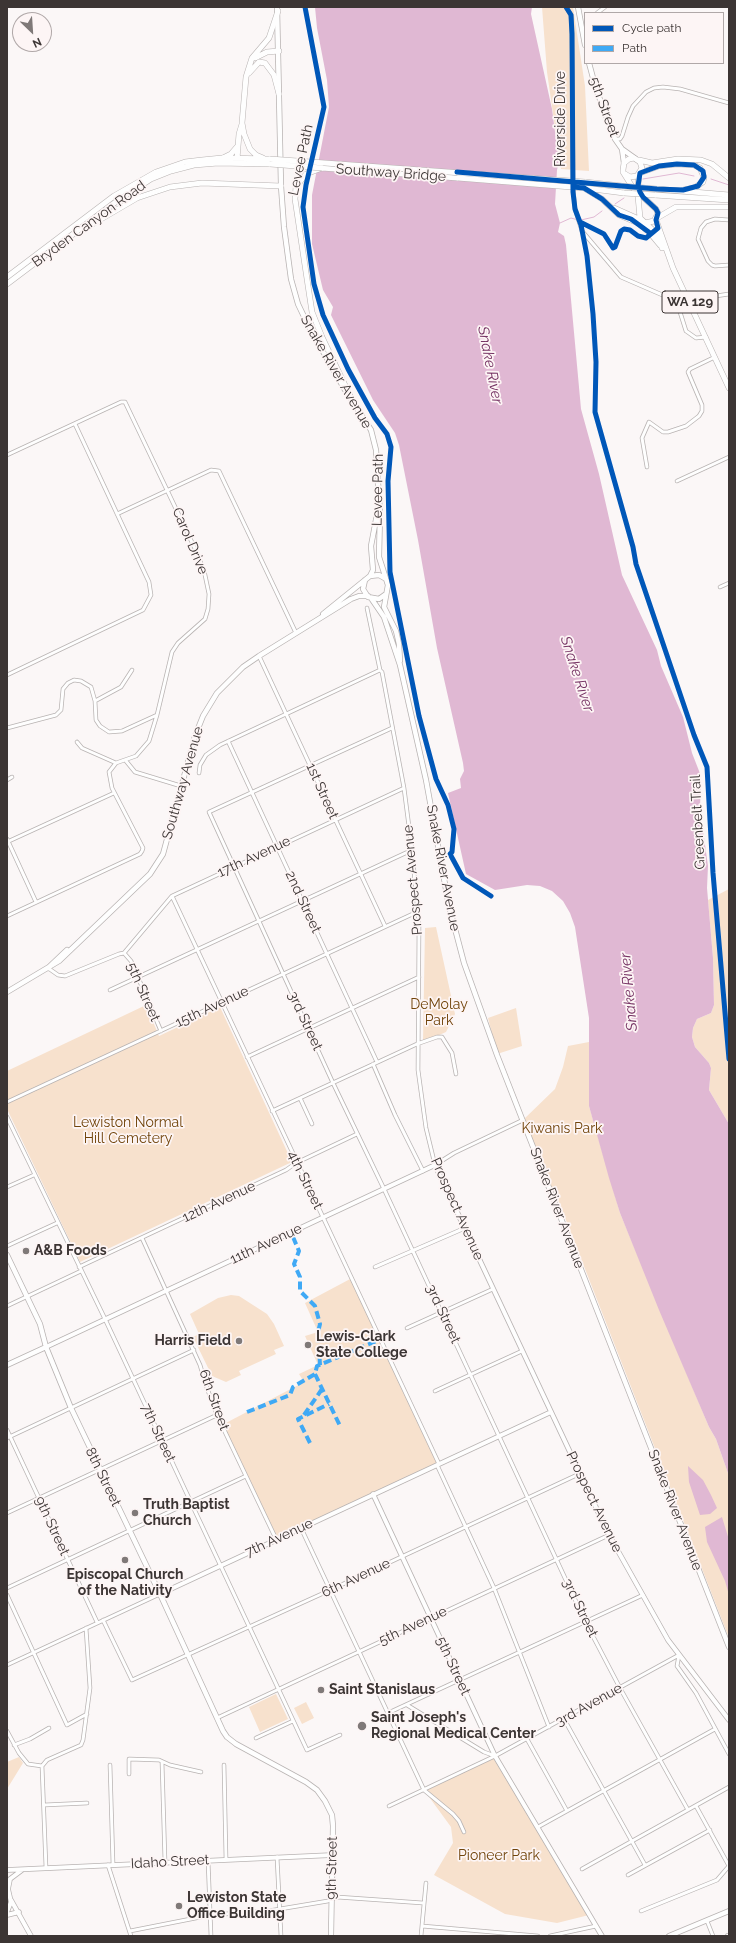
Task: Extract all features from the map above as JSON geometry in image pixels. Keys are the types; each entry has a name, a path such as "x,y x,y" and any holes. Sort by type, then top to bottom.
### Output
{"main road":[{"path":"578,7 584,40"},
{"path":"243,164 237,159 246,77 250,63 269,38 278,9"},
{"name":"Snake River Avenue","path":"278,9 281,186 286,247 295,295 309,327 336,376 370,430 374,440 378,464 379,557 387,580"},
{"path":"250,63 259,55 279,51"},
{"path":"246,77 255,65 263,62 272,70 279,94"},
{"name":"5th Street","path":"589,64 596,89 615,139 622,149 637,160"},
{"path":"242,123 244,134 250,149 262,158 270,161"},
{"path":"222,158 231,154 238,146"},
{"name":"5th Street","path":"622,149 624,163"},
{"name":"Bryden Canyon Road","path":"7,276 114,196 143,178 168,166 185,162 222,158 270,161"},
{"path":"662,248 657,234 643,221 638,196 624,174 622,167 624,163 629,159 652,163 678,159 702,160 712,164 729,178"},
{"path":"637,160 642,166 638,186 647,202 656,209 656,219 669,257"},
{"name":"Bryden Canyon Road","path":"7,284 132,189 151,179 194,165 218,163 243,164 270,161"},
{"name":"Southway Bridge","path":"270,161 322,168 585,185"},
{"name":"Southway Bridge","path":"270,161 585,185"},
{"path":"624,174 630,177 659,166 677,164 694,165 700,168 704,177 702,182 694,188 682,190"},
{"path":"322,168 306,174 298,183 295,191 302,251 312,312 322,337 353,402"},
{"path":"65,240 137,198 170,187 202,183 281,186"},
{"path":"585,185 682,190 729,195"},
{"path":"585,185 624,193 729,200"},
{"path":"585,185 619,215 631,219 646,229 669,257"},
{"path":"609,206 650,223 676,206 729,207"},
{"name":"WA 129","path":"669,257 729,388"},
{"name":"Snake River Avenue","path":"368,578 374,570 371,546 379,498"},
{"path":"379,575 387,580 388,585 386,594 379,599 370,597 364,589 368,578 379,575"},
{"name":"Southway Avenue","path":"316,621 368,578"},
{"name":"Snake River Avenue","path":"386,594 384,607 396,631 399,644 400,665"},
{"name":"Southway Avenue","path":"7,992 48,968 51,963 78,942 150,874 163,854 195,736 208,707 218,692 234,675 259,656 296,632 356,597 370,597"},
{"name":"Snake River Avenue","path":"370,597 384,617 400,665 426,780 457,942 482,1013 523,1120 729,1647"},
{"name":"8th Street","path":"7,1255 40,1324 46,1347 70,1408 160,1594 223,1731 230,1741 292,1773 317,1790 325,1801"},
{"name":"11th Avenue","path":"7,1365 46,1347"},
{"name":"9th Street","path":"325,1801 332,1815 333,1855 331,1936"},
{"path":"669,1936 729,1911"}],"street":[{"name":"Riverside Drive","path":"566,7 571,15 572,34 573,192 575,208 582,230 621,277 674,300 680,312 686,331 696,338 706,337"},
{"path":"580,19 584,17"},
{"path":"615,139 620,139 622,136 628,116 633,106 646,92 654,88 662,87 680,89 729,103"},
{"path":"729,220 715,219 706,222 701,228 698,239 708,261 715,266 729,266"},
{"path":"689,300 729,294"},
{"path":"647,467 642,438 649,422 658,429 668,432 686,426 699,416 702,411 702,405 688,372 690,368 715,357"},
{"name":"Carol Drive","path":"74,424 123,401 126,403 203,566 209,594 209,606 202,624 183,639 172,652 157,715 151,735 143,750 136,756 126,761 116,763"},
{"path":"7,455 74,424 147,577 152,592 149,603 143,610 7,675"},
{"path":"677,481 729,457"},
{"path":"117,514 211,470 216,470 221,475 296,632"},
{"path":"720,587 729,583"},
{"name":"Prospect Avenue","path":"367,608 380,670 382,672 404,788 412,850 419,926 417,1044 420,1090 426,1128 435,1165 609,1535 668,1640 679,1655 677,1666 693,1687 729,1754"},
{"name":"1st Street","path":"259,656 287,713 385,926"},
{"path":"95,701 121,687 132,670"},
{"path":"199,773 200,765 206,755 228,741 380,670"},
{"path":"7,728 47,718 59,712 62,707 63,689 72,681 81,681 89,685 95,701 96,720 100,726 109,732 122,731 157,715"},
{"path":"252,793 392,728"},
{"name":"2nd Street","path":"228,741 352,1008 395,1114 423,1171"},
{"path":"7,916 140,854 142,851 143,848 114,793 109,772 116,763 82,748 77,742"},
{"path":"126,761 135,772 182,786"},
{"path":"7,780 12,777"},
{"name":"17th Avenue","path":"124,953 172,896 404,788"},
{"path":"36,902 7,841 114,793"},
{"name":"3rd Street","path":"252,793 209,812 333,1083 413,1250 585,1621 659,1760 688,1810"},
{"path":"110,990 412,850"},
{"name":"4th Street","path":"172,896 296,1163 324,1218 466,1526 494,1588 550,1727"},
{"name":"15th Avenue","path":"7,1102 417,912"},
{"path":"48,968 55,974 65,976 124,953"},
{"name":"5th Street","path":"124,953 131,961 161,1031"},
{"path":"247,1058 419,977"},
{"path":"272,1111 434,1037 442,1037 452,1053 456,1074"},
{"path":"300,1098 312,1124"},
{"name":"7th Street","path":"7,1117 57,1223 105,1319 189,1502 307,1750 340,1735"},
{"name":"11th Avenue","path":"46,1347 423,1171 448,1156 523,1120"},
{"name":"12th Avenue","path":"79,1267 286,1170 296,1163 357,1134"},
{"path":"7,1187 34,1174"},
{"path":"7,1246 57,1223"},
{"path":"375,1267 465,1228"},
{"name":"6th Street","path":"142,1238 194,1350 217,1415 276,1539"},
{"path":"7,1306 81,1271"},
{"path":"407,1328 493,1289"},
{"path":"8,1437 194,1350"},
{"path":"435,1391 522,1351"},
{"name":"7th Avenue","path":"7,1665 551,1412"},
{"path":"7,1513 217,1415"},
{"name":"9th Street","path":"7,1430 8,1437 39,1498 97,1622"},
{"name":"6th Avenue","path":"103,1620 132,1680 579,1474"},
{"path":"7,1588 246,1476"},
{"name":"5th Street","path":"373,1494 495,1756 602,1936"},
{"path":"301,1528 424,1790 453,1814 459,1821 464,1832"},
{"name":"5th Avenue","path":"217,1718 609,1535"},
{"path":"388,1714 643,1595"},
{"path":"7,1596 67,1725 87,1714"},
{"path":"46,1868 42,1766 47,1760 81,1744 87,1714 90,1680 86,1628"},
{"path":"679,1655 729,1720"},
{"name":"3rd Avenue","path":"389,1806 528,1739 679,1655"},
{"path":"407,1705 482,1752 495,1756"},
{"path":"564,1719 645,1865"},
{"path":"256,1738 293,1721"},
{"path":"14,1745 30,1739 50,1728"},
{"path":"538,1827 715,1729"},
{"path":"7,1731 14,1745 28,1764 42,1766"},
{"path":"528,1739 567,1811"},
{"path":"129,1774 129,1759 156,1760 201,1772"},
{"path":"162,1762 166,1862"},
{"path":"110,1765 110,1865 131,1936"},
{"path":"224,1765 226,1859"},
{"path":"582,1869 729,1788"},
{"path":"44,1805 87,1803"},
{"path":"641,1911 711,1884 717,1880 729,1866 696,1806"},
{"path":"628,1875 710,1830"},
{"name":"Idaho Street","path":"7,1870 333,1855"},
{"path":"277,1857 281,1936"},
{"path":"208,1860 211,1936"},
{"path":"7,1912 11,1904 8,1889 10,1879 24,1869"},
{"path":"421,1936 426,1884"},
{"path":"7,1892 31,1936"},
{"path":"130,1931 211,1915 280,1909 332,1900 337,1897 423,1903"},
{"path":"7,1915 19,1912"},
{"path":"707,1921 713,1936"},
{"path":"422,1926 538,1936"},
{"path":"550,1936 596,1926"}],"green space":[{"path":"542,7 573,7 585,86 589,171 561,169 547,72"},
{"path":"729,889 729,1124 709,1090 711,1068 709,1063 695,1047 692,1037 693,1028 697,1019 711,1013 714,1005 713,958 708,900"},
{"name":"DeMolay Park","path":"436,927 455,1014 446,1032 423,1042 425,928"},
{"name":"Lewiston Normal Hill Cemetery","path":"146,1005 159,1036 220,1007 292,1162 80,1262 7,1109 7,1071"},
{"path":"516,1008 522,1046 497,1054 488,1018"},
{"name":"Kiwanis Park","path":"589,1042 589,1106 620,1213 709,1427 716,1439 729,1476 729,1638 555,1192 552,1193 523,1120 555,1089 563,1067 568,1046"},
{"path":"352,1278 439,1464 276,1539 222,1425 304,1382 299,1374 318,1365 305,1336 318,1332 305,1303"},
{"name":"Harris Field","path":"231,1295 239,1296 267,1314 274,1324 284,1346 274,1350 276,1354 239,1371 241,1375 226,1382 212,1376 193,1337 199,1334 190,1314 218,1298"},
{"path":"276,1694 288,1719 260,1732 249,1707"},
{"path":"306,1702 314,1718 302,1724 294,1708"},
{"name":"Pioneer Park","path":"495,1756 589,1915 557,1923 505,1914 434,1875 453,1843 451,1827 424,1790"},
{"path":"19,1757 23,1763 7,1789 7,1762"}],"water":[{"name":"Snake River","path":"315,7 532,7 531,14 552,109 559,162 557,170 555,204 560,223 558,232 564,236 566,245 581,409 599,474 622,575 657,650 661,666 683,717 692,753 701,776 700,809 708,866 707,888 713,958 714,1005 711,1013 697,1019 693,1028 692,1037 695,1047 709,1063 711,1068 709,1090 729,1124 729,1476 716,1439 709,1427 659,1310 620,1213 609,1178 589,1106 589,1018 575,927 570,913 563,901 552,891 540,886 527,885 495,890 466,874 448,793 461,788 460,779 464,771 463,763 437,648 399,445 395,433 373,400 331,315 333,307 323,290 312,244 312,195 329,107 327,80 317,28"},
{"path":"688,1466 703,1480 717,1508 710,1514 700,1515 689,1482"},
{"path":"722,1517 729,1540 729,1595 725,1581 707,1542 705,1527"}],"waterway":[{"path":"643,179 679,173 694,176"},
{"path":"711,179 729,185"},
{"path":"615,204 624,198"},
{"path":"581,220 594,217 602,211"},
{"path":"560,223 571,218 578,220"}],"marked path":[{"path":"293,1237 299,1251 294,1264 300,1277 300,1291 315,1306 320,1324 318,1332 320,1365"},
{"path":"247,1412 290,1395 293,1387 315,1374 317,1366 381,1339"},
{"path":"315,1374 341,1428"},
{"path":"304,1415 322,1389"},
{"path":"310,1443 298,1419 329,1404"}],"cycle path":[{"name":"Levee Path","path":"305,7 324,107 306,185 303,207 314,284 323,315 348,369 375,418 387,434 391,447 388,481 390,572 419,716 436,779 448,805 454,829 452,852 450,854 463,878 491,896"},
{"name":"Greenbelt Trail","path":"566,7 571,15 572,34 573,192 575,209 581,225 587,256 593,314 596,362 595,412 633,547 636,564 694,735 707,767 713,873 729,1059"},
{"path":"457,172 622,186 657,189 683,190 698,186 704,177 703,171 694,165 677,164 659,166 640,173 638,186 640,192 658,213 656,220 658,228 646,238 638,236 630,230 624,229 621,231 615,247 613,248 604,234 580,222"},
{"path":"573,187 584,188 602,199 619,215 631,219 650,233"}],"place":[{"name":"A&B Foods","path":"26,1251"},
{"name":"Harris Field","path":"239,1341"},
{"name":"Lewis-Clark State College","path":"308,1345"},
{"name":"Truth Baptist Church","path":"135,1513"},
{"name":"Episcopal Church of the Nativity","path":"125,1560"},
{"name":"Saint Stanislaus","path":"321,1690"},
{"name":"Saint Joseph's Regional Medical Center","path":"362,1726"},
{"name":"Lewiston State Office Building","path":"179,1906"}]}
